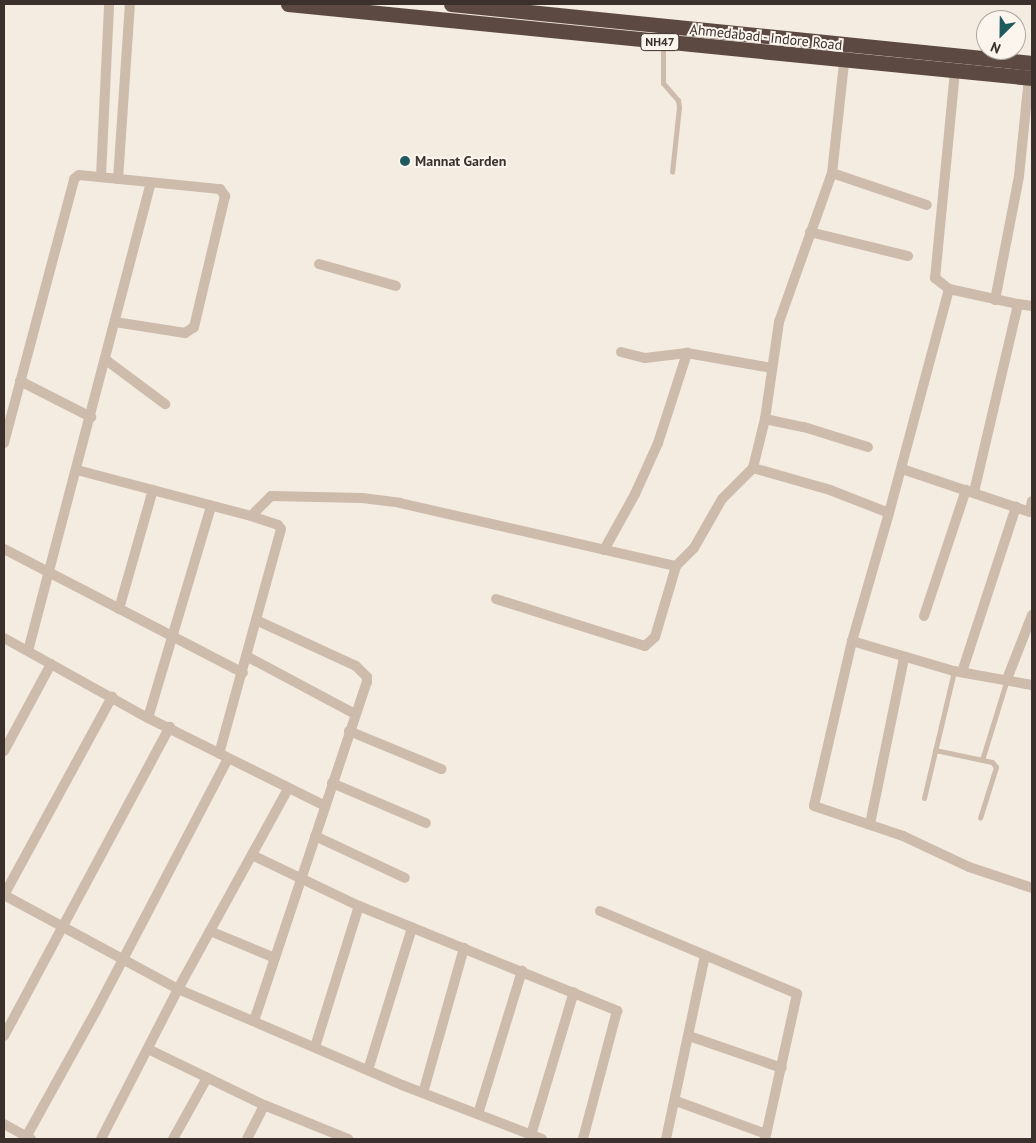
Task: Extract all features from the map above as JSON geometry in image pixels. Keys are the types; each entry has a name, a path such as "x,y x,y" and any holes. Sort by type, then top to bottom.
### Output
{"highway":[{"name":"Ahmedabad - Indore Road","path":"288,4 844,61 955,71 1031,73"},
{"name":"Ahmedabad - Indore Road","path":"451,4 846,44 1031,73"}],"street":[{"path":"101,176 109,4"},
{"path":"118,179 130,4"},
{"path":"496,598 645,646 655,637 676,566 694,548 722,499 753,468 765,419 778,322 832,173 846,44"},
{"path":"955,71 935,278 949,289 995,300 1032,306"},
{"path":"995,300 1018,176 1031,73"},
{"path":"832,173 927,206"},
{"path":"4,443 70,186 79,175 216,188 224,192 196,323 185,333 115,322"},
{"path":"28,651 151,183"},
{"path":"810,232 908,256"},
{"path":"319,264 396,286"},
{"path":"949,289 912,423 902,469 852,640 814,806 870,824 969,867 1032,888"},
{"path":"924,616 970,491 1018,304"},
{"path":"621,352 645,358 687,353 772,368"},
{"path":"604,550 635,494 658,443 687,353"},
{"path":"106,360 165,404"},
{"path":"20,381 91,417"},
{"path":"765,419 804,427 868,447"},
{"path":"753,468 830,490 889,513"},
{"path":"902,469 1031,512 1032,501"},
{"path":"4,1124 28,1138 123,961 223,756 243,673 282,535 278,525 251,516 77,470"},
{"path":"119,609 153,490"},
{"path":"251,516 271,496 362,498 400,503 676,566"},
{"path":"148,718 211,506"},
{"path":"958,672 1016,507"},
{"path":"4,549 243,673"},
{"path":"1006,678 1032,615"},
{"path":"254,1021 349,731 367,682 363,671 258,621"},
{"path":"4,638 148,718 170,727 223,756 324,806"},
{"path":"852,640 904,658 958,672 1006,678 1032,685"},
{"path":"248,657 355,714"},
{"path":"870,824 904,658"},
{"path":"4,751 51,664"},
{"path":"112,697 4,895 123,961 178,989 423,1093 542,1139"},
{"path":"4,1036 64,929 170,727"},
{"path":"349,731 441,770"},
{"path":"332,784 426,823"},
{"path":"101,1139 178,989 288,789"},
{"path":"315,836 405,878"},
{"path":"252,855 358,906 617,1011 583,1139"},
{"path":"315,1047 358,906"},
{"path":"600,912 797,994 766,1137 676,1101"},
{"path":"368,1070 412,928"},
{"path":"210,931 274,958"},
{"path":"423,1093 464,948"},
{"path":"666,1139 676,1101 704,954"},
{"path":"478,1114 522,971"},
{"path":"532,1135 574,992"},
{"path":"689,1036 782,1068"},
{"path":"148,1049 326,1135 348,1139"},
{"path":"173,1139 207,1078"},
{"path":"247,1139 264,1104"}],"lane":[{"path":"663,42 663,83 678,100 672,172"},
{"path":"924,798 935,750 958,672"},
{"path":"982,760 1006,678"},
{"path":"935,750 982,760 996,767 980,818"}],"place":[{"name":"Mannat Garden","path":"405,161"}]}
